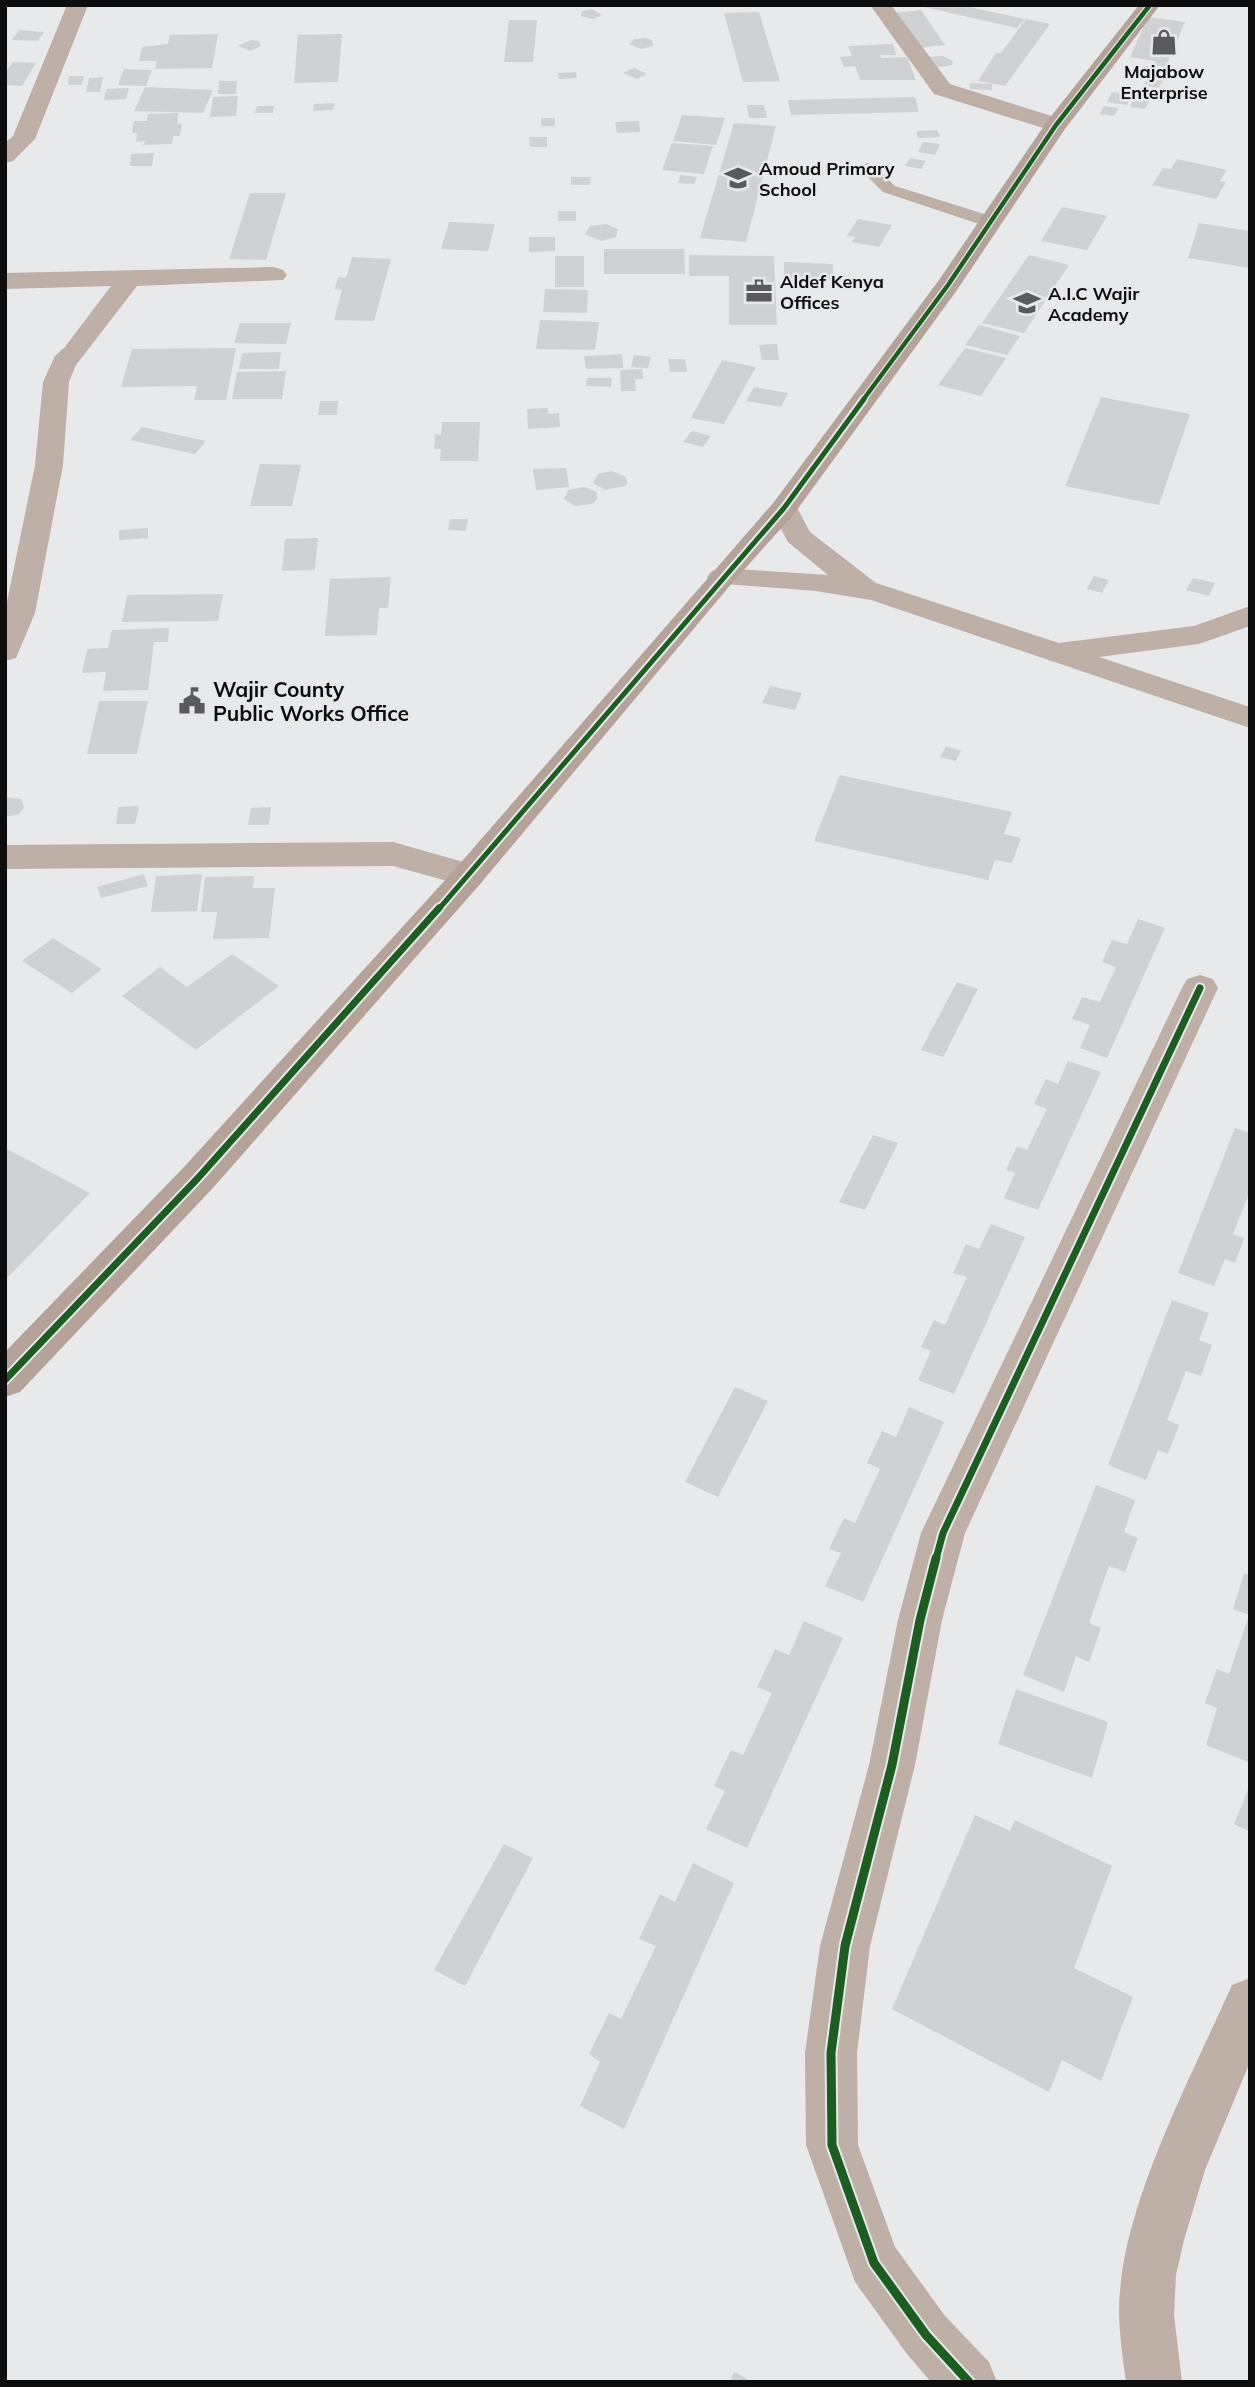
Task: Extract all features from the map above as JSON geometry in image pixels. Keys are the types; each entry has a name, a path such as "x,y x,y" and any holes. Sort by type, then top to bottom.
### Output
{"street":[{"path":"5,156 23,138 78,5"},
{"path":"880,5 942,89 1056,125"},
{"path":"5,1380 198,1178 469,875 722,577 784,508 948,285 1056,125 1150,5"},
{"path":"5,281 274,275"},
{"path":"5,651 20,613 49,466 56,382 64,362 74,353 130,278"},
{"path":"784,508 798,536 829,563 876,592"},
{"path":"722,577 816,582 876,592 1250,718"},
{"path":"1055,653 1199,635 1250,615"},
{"path":"5,857 393,854 469,875"},
{"path":"969,2382 926,2335 874,2263 832,2145 831,2053 845,1946 892,1765 920,1620 943,1533 1200,988"},
{"path":"1154,2382 1149,2343 1149,2277 1159,2235 1179,2169 1250,2003"}],"lane":[{"path":"867,168 889,189 990,222"}],"building":[{"path":"915,5 960,5 1025,19 1017,28"},
{"path":"592,9 602,15 593,19 581,16 582,11"},
{"path":"921,10 945,45 915,48 893,13"},
{"path":"759,12 780,81 743,82 724,13"},
{"path":"1148,17 1185,22 1166,67 1153,65 1155,61 1130,57"},
{"path":"1026,19 1050,24 1005,86 978,81 996,53 1001,53"},
{"path":"509,20 537,20 533,62 504,62"},
{"path":"19,30 44,32 38,41 12,40"},
{"path":"218,34 212,68 155,69 157,61 139,61 142,47 168,44 170,35"},
{"path":"342,34 338,82 294,83 298,35"},
{"path":"634,39 652,40 653,46 641,49 629,44"},
{"path":"251,40 259,41 261,46 250,51 238,46"},
{"path":"893,44 896,55 880,55 881,58 907,57 916,80 860,80 855,66 844,67 840,57 852,56 848,46"},
{"path":"943,56 953,61 952,65 934,68 929,57"},
{"path":"13,62 36,63 22,86 5,85 5,73"},
{"path":"634,68 647,74 637,79 623,73"},
{"path":"124,69 152,70 146,86 118,85"},
{"path":"1152,69 1167,72 1159,88 1143,86"},
{"path":"576,72 577,78 559,79 558,73"},
{"path":"69,76 84,76 82,85 68,85"},
{"path":"103,77 100,92 86,92 89,78"},
{"path":"219,81 237,81 236,94 218,94"},
{"path":"970,83 992,84 992,90 970,89"},
{"path":"145,87 213,90 203,113 134,111"},
{"path":"129,88 126,99 104,100 106,89"},
{"path":"1112,92 1132,95 1127,105 1107,102"},
{"path":"238,96 236,116 210,117 213,97"},
{"path":"915,97 919,112 791,115 788,100"},
{"path":"1134,97 1150,99 1145,109 1130,107"},
{"path":"335,103 333,110 313,111 314,104"},
{"path":"747,105 764,105 767,118 749,118"},
{"path":"257,106 274,106 273,113 255,113"},
{"path":"1104,106 1119,108 1114,116 1100,114"},
{"path":"178,113 177,124 182,124 180,136 173,136 172,144 143,145 145,141 136,142 137,133 132,133 134,121 147,121 148,114"},
{"path":"682,115 725,118 716,145 673,141"},
{"path":"541,118 555,118 555,126 541,126"},
{"path":"639,121 640,132 617,133 615,122"},
{"path":"734,123 776,126 746,242 700,238"},
{"path":"937,130 940,137 918,138 916,131"},
{"path":"529,137 547,137 547,147 530,147"},
{"path":"923,142 940,144 935,155 918,152"},
{"path":"672,143 713,146 704,174 662,170"},
{"path":"154,153 152,166 130,166 131,154"},
{"path":"910,158 926,161 921,169 905,166"},
{"path":"1177,159 1227,170 1220,181 1226,182 1216,199 1152,185 1163,168 1171,169"},
{"path":"680,175 697,177 694,184 678,183"},
{"path":"571,177 591,177 590,185 571,185"},
{"path":"250,193 286,193 266,260 229,259"},
{"path":"1062,207 1107,216 1087,250 1041,241"},
{"path":"558,211 576,211 576,221 558,221"},
{"path":"858,219 892,225 879,247 852,242 855,237 847,236"},
{"path":"449,222 495,224 488,251 441,249"},
{"path":"1199,223 1250,231 1250,268 1188,258"},
{"path":"606,224 618,229 616,237 601,241 585,234 590,226"},
{"path":"529,237 555,237 555,251 529,252"},
{"path":"604,249 684,249 685,274 604,274"},
{"path":"689,255 774,256 777,325 729,325 729,276 689,276"},
{"path":"1029,255 1069,265 1024,333 982,323"},
{"path":"555,256 584,256 584,287 555,287"},
{"path":"352,257 391,259 374,321 334,320 342,290 335,289 338,277 346,278"},
{"path":"784,262 833,264 833,280 784,279"},
{"path":"545,289 588,290 587,313 543,312"},
{"path":"540,320 599,322 595,350 536,349"},
{"path":"240,323 291,323 286,344 234,343"},
{"path":"979,325 1020,336 1007,355 965,345"},
{"path":"777,344 779,360 762,360 759,345"},
{"path":"236,348 226,400 194,400 197,386 121,387 132,349"},
{"path":"965,348 1006,358 981,396 938,385"},
{"path":"281,352 279,369 239,369 242,353"},
{"path":"622,354 623,368 586,369 584,356"},
{"path":"634,355 651,357 648,368 631,367"},
{"path":"668,359 685,359 687,372 670,372"},
{"path":"722,360 756,367 724,424 691,418"},
{"path":"642,369 643,379 635,379 636,391 621,391 620,370"},
{"path":"286,371 282,399 232,399 237,372"},
{"path":"587,378 612,378 611,387 586,386"},
{"path":"754,387 788,393 781,407 746,401"},
{"path":"1101,397 1190,414 1159,505 1065,486"},
{"path":"320,401 338,401 337,415 318,415"},
{"path":"548,408 548,414 559,413 560,427 528,429 527,409"},
{"path":"442,422 480,422 478,461 440,461 441,449 434,449 435,434 441,435"},
{"path":"142,427 206,441 195,454 130,440"},
{"path":"692,431 711,436 703,447 683,442"},
{"path":"260,464 301,465 292,506 250,506"},
{"path":"566,468 569,487 536,490 533,469"},
{"path":"612,471 626,477 625,486 605,490 593,483 598,474"},
{"path":"584,487 597,492 597,499 592,504 575,506 564,499 568,490"},
{"path":"450,519 468,519 466,531 448,530"},
{"path":"148,528 148,538 119,540 119,530"},
{"path":"318,538 315,570 282,571 285,539"},
{"path":"1094,576 1109,580 1102,593 1087,589"},
{"path":"391,577 388,608 379,608 377,635 325,636 330,579"},
{"path":"1193,578 1215,583 1209,596 1186,590"},
{"path":"223,594 218,621 122,622 127,595"},
{"path":"169,628 168,642 154,642 148,690 103,691 106,672 82,673 87,649 108,648 112,630"},
{"path":"770,686 802,693 795,710 762,703"},
{"path":"99,701 148,701 137,754 87,754"},
{"path":"946,746 961,751 956,761 940,757"},
{"path":"840,775 1012,812 1004,834 1021,838 1012,863 995,860 988,880 814,841"},
{"path":"5,797 21,799 24,808 19,814 5,817"},
{"path":"139,806 135,824 116,824 118,807"},
{"path":"271,807 269,825 248,825 251,808"},
{"path":"144,874 148,886 101,898 97,887"},
{"path":"202,874 197,911 151,912 156,876"},
{"path":"254,876 253,888 275,888 269,938 213,939 217,912 201,912 205,877"},
{"path":"1138,919 1165,928 1107,1058 1080,1048 1090,1025 1072,1019 1082,997 1100,1002 1116,967 1102,962 1112,940 1127,944"},
{"path":"53,938 102,969 72,993 22,961"},
{"path":"232,954 279,986 196,1050 122,996 160,967 187,987"},
{"path":"957,982 978,989 943,1057 921,1050"},
{"path":"1068,1061 1101,1072 1038,1210 1004,1198 1015,1173 1006,1170 1017,1146 1027,1150 1047,1109 1034,1104 1046,1079 1058,1084"},
{"path":"1235,1128 1250,1133 1250,1191 1233,1234 1244,1238 1235,1263 1225,1259 1214,1286 1178,1273"},
{"path":"873,1135 898,1143 865,1210 839,1202"},
{"path":"5,1148 90,1193 5,1280"},
{"path":"991,1224 1025,1237 954,1394 918,1380 931,1351 921,1347 934,1320 945,1325 967,1277 953,1273 966,1244 979,1249"},
{"path":"1172,1300 1209,1313 1199,1340 1212,1345 1201,1376 1186,1371 1167,1420 1179,1425 1168,1454 1158,1450 1146,1480 1108,1465"},
{"path":"735,1387 768,1401 718,1497 685,1482"},
{"path":"909,1407 944,1422 863,1602 825,1586 841,1553 829,1549 844,1518 855,1523 880,1469 867,1463 882,1431 896,1437"},
{"path":"1096,1485 1135,1500 1124,1532 1138,1538 1125,1572 1109,1566 1089,1623 1101,1628 1089,1662 1076,1656 1064,1692 1023,1675"},
{"path":"1244,1573 1250,1575 1248,1762 1206,1745 1217,1708 1205,1703 1217,1669 1229,1674 1249,1615 1233,1609"},
{"path":"804,1621 843,1638 747,1848 706,1829 725,1791 714,1786 731,1750 743,1755 772,1693 757,1687 775,1649 789,1655"},
{"path":"1016,1689 1108,1722 1092,1778 998,1744"},
{"path":"1250,1785 1250,1832 1234,1824"},
{"path":"975,1815 1010,1831 1015,1820 1112,1866 1074,1968 1133,1997 1101,2081 1062,2060 1049,2092 892,2009"},
{"path":"504,1844 533,1858 465,1986 434,1970"},
{"path":"693,1863 734,1883 624,2129 580,2106 600,2062 589,2054 609,2013 621,2019 656,1946 639,1939 660,1894 675,1902"},
{"path":"734,2372 753,2382 730,2382"}],"cycle path":[{"path":"5,1380 198,1178 469,875 722,577 784,508 948,285 1056,125 1150,5"},
{"path":"969,2382 926,2335 874,2263 832,2145 831,2053 845,1946 892,1765 920,1620 943,1533 1200,988"}],"place":[{"name":"Majabow Enterprise","path":"1164,42"},
{"name":"Amoud Primary School","path":"738,178"},
{"name":"Aldef Kenya Offices","path":"759,291"},
{"name":"A.I.C Wajir Academy","path":"1027,303"},
{"name":"Wajir County Public Works Office","path":"192,701"}]}
